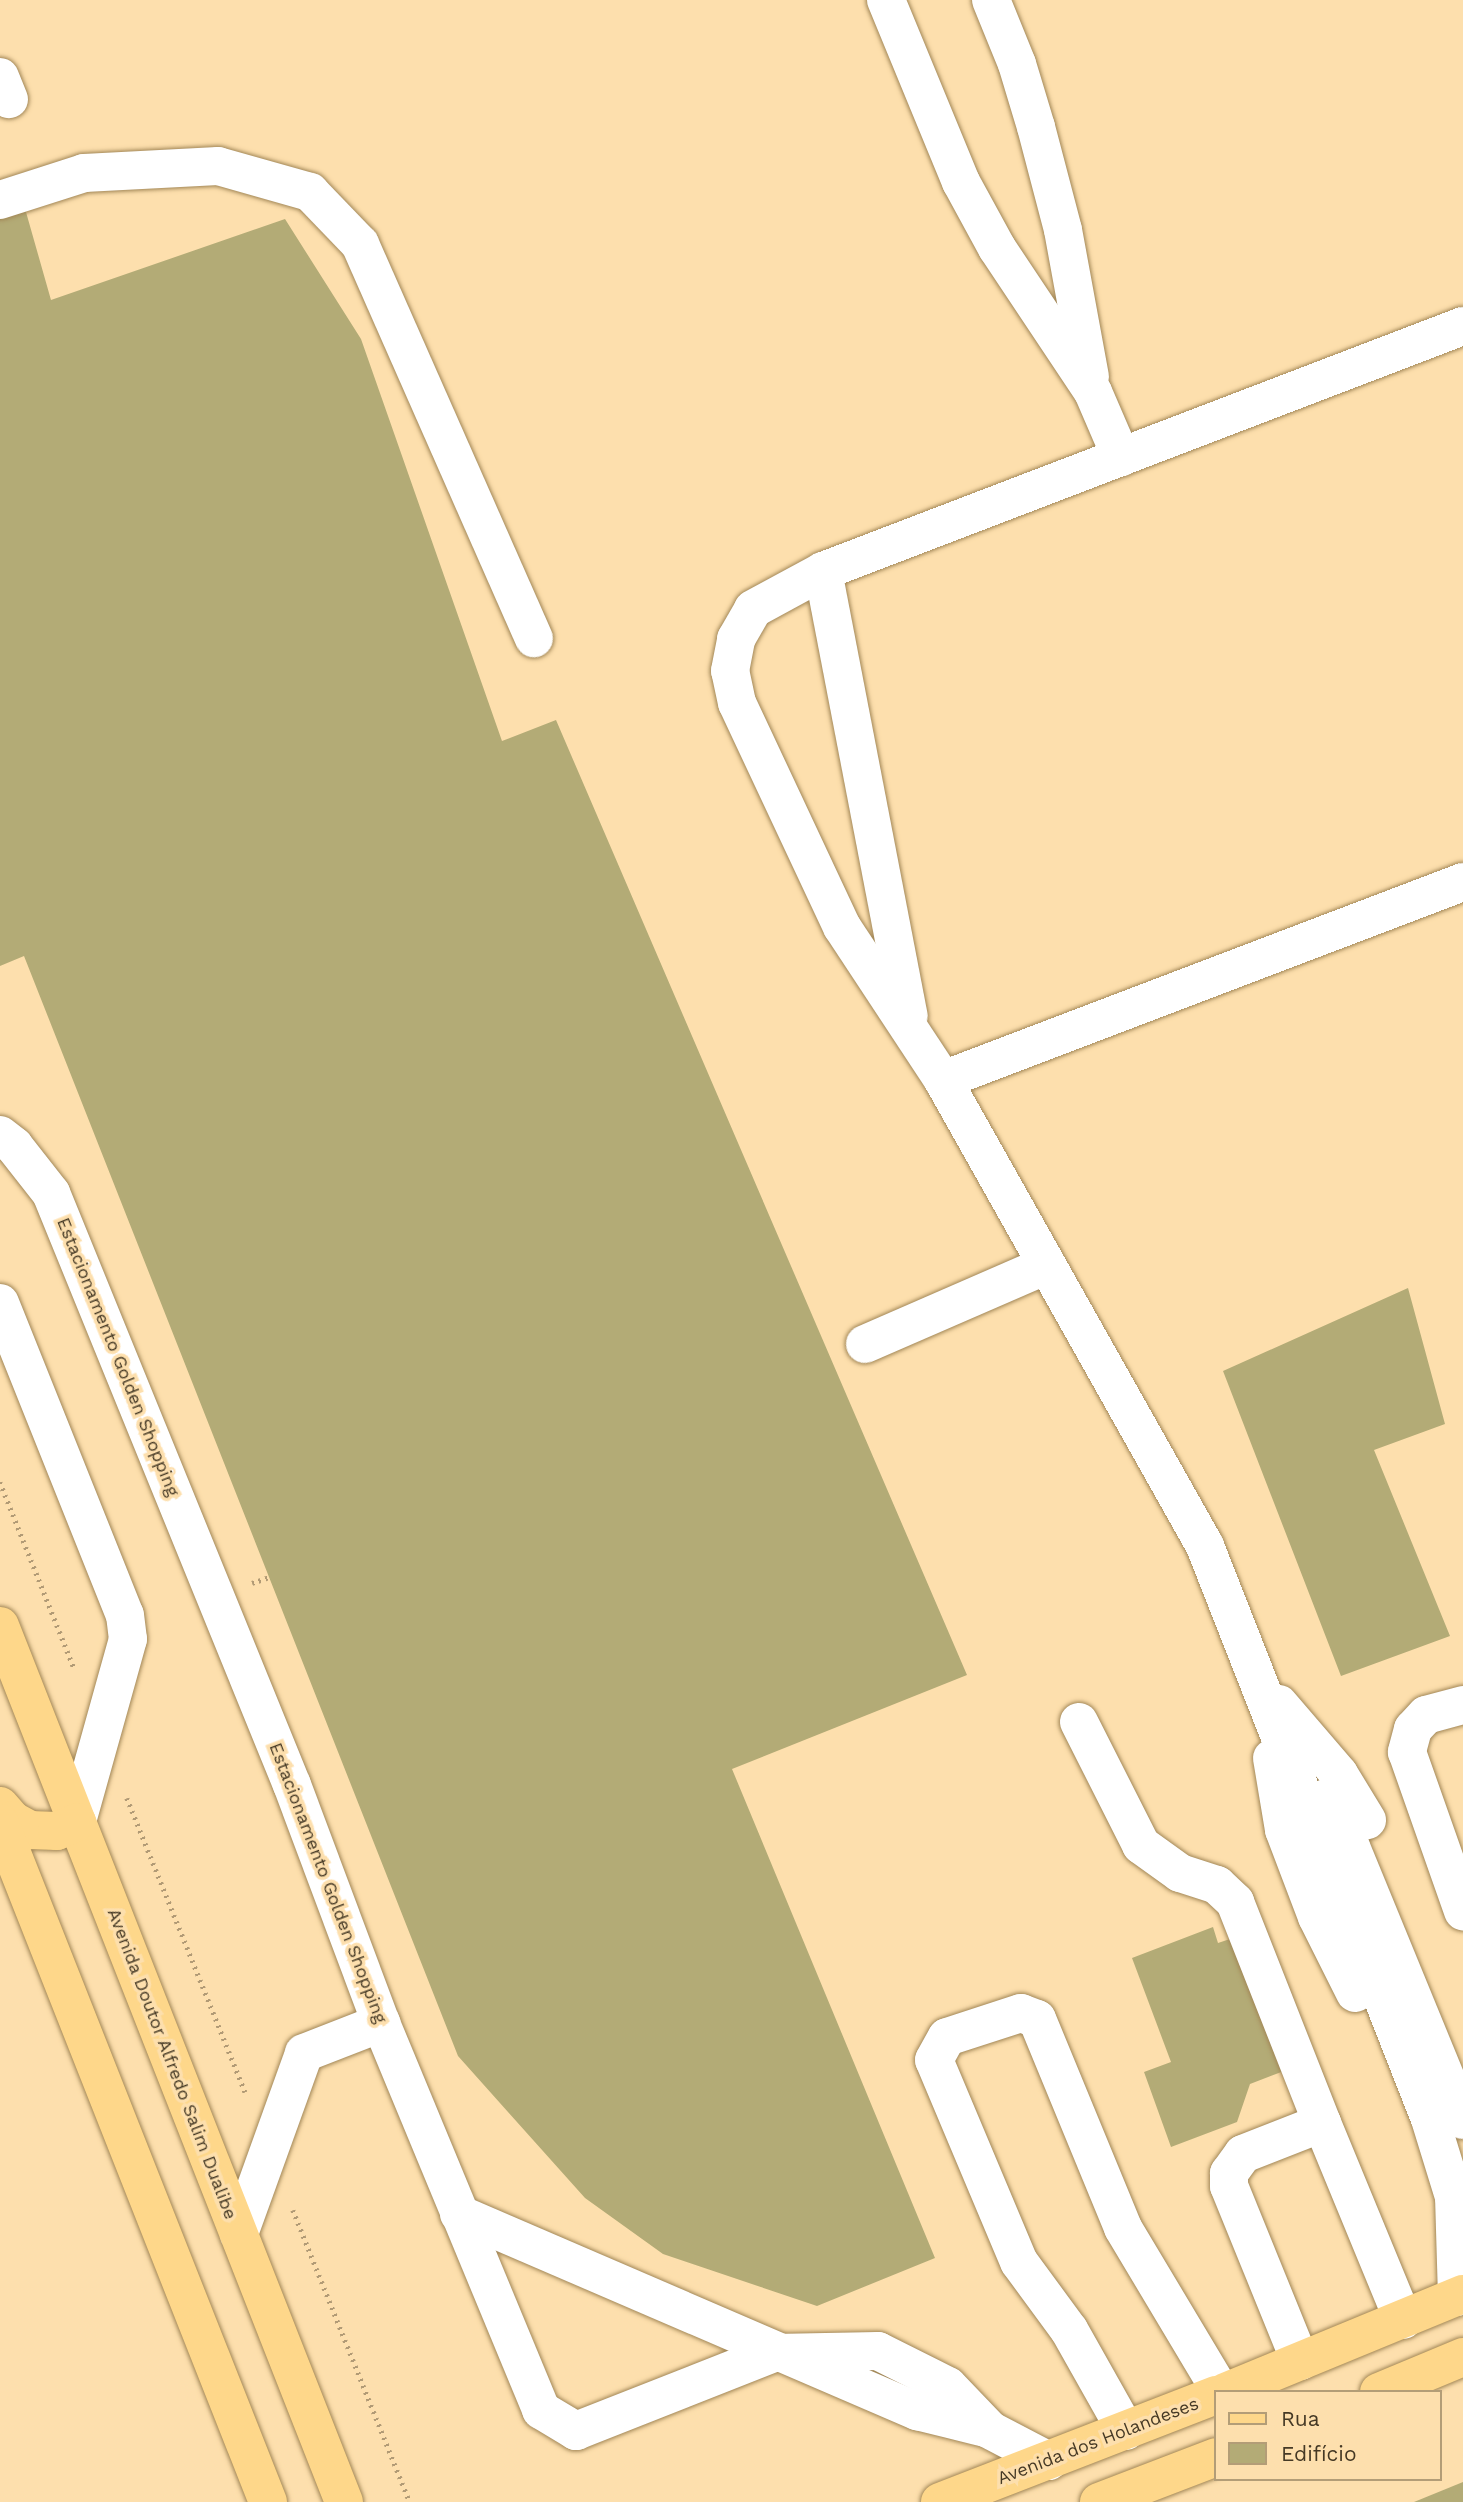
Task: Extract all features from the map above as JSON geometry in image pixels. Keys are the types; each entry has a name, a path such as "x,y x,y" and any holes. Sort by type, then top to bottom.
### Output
{"main road":[{"name":"Avenida Doutor Alfredo Salim Dualibe","path":"0,1626 344,2502"},
{"path":"0,1805 12,1820 30,1830 57,1831 77,1822"},
{"path":"0,1823 268,2502"},
{"path":"1228,2390 1460,2296"},
{"path":"1384,2390 1463,2357"},
{"name":"Avenida dos Holandeses","path":"940,2502 1214,2396"},
{"path":"1099,2502 1214,2458"}],"street":[{"path":"886,0 961,181 1010,268 1093,392 1121,457"},
{"path":"990,0 1037,127 1063,230 1093,392"},
{"path":"0,200 84,173 218,166 310,192 360,244 534,638"},
{"path":"1462,2116 1264,1686 1205,1546 943,1080 842,927 732,686 732,655 742,624 753,609 823,571 1463,326"},
{"path":"823,571 912,1032"},
{"path":"943,1080 1463,882"},
{"name":"Estacionamento Golden Shopping","path":"0,1135 15,1146 51,1193 292,1784 381,2022 541,2410 557,2423 576,2431 774,2353 868,2367 1049,2461"},
{"path":"865,1344 1047,1265"},
{"path":"0,1303 125,1615 128,1639 77,1822"},
{"path":"1264,1686 1284,1830 1303,1880 1365,2014 1411,2074"},
{"path":"1264,1686 1339,1774 1362,1808 1429,1973 1462,2116"},
{"path":"1463,1704 1426,1715 1413,1729 1407,1752 1463,1911"},
{"path":"1079,1722 1142,1845 1180,1873 1217,1885 1235,1902 1403,2320"},
{"path":"1339,1852 1454,2197 1460,2296"},
{"path":"1126,2431 1075,2341 1019,2262 934,2060 947,2037 1021,2012 1037,2019 1123,2228 1222,2390"},
{"path":"239,2234 304,2053 381,2022"},
{"path":"1300,2361 1229,2186 1229,2173 1243,2154 1322,2123"},
{"path":"459,2214 774,2353"}],"path":[{"path":"0,1482 77,1674"},
{"path":"102,1738 410,2502"}],"building":[{"path":"24,205 51,300 285,219 361,339 502,741 556,720 967,1675 732,1769 935,2258 817,2306 663,2254 585,2198 458,2056 24,956 0,966 0,215"},
{"path":"1408,1288 1445,1424 1374,1450 1450,1636 1341,1676 1223,1371"},
{"path":"1213,1927 1218,1943 1233,1938 1284,2071 1250,2084 1237,2122 1171,2147 1144,2072 1171,2062 1132,1958"},
{"path":"1463,2482 1463,2502 1414,2502"}]}
